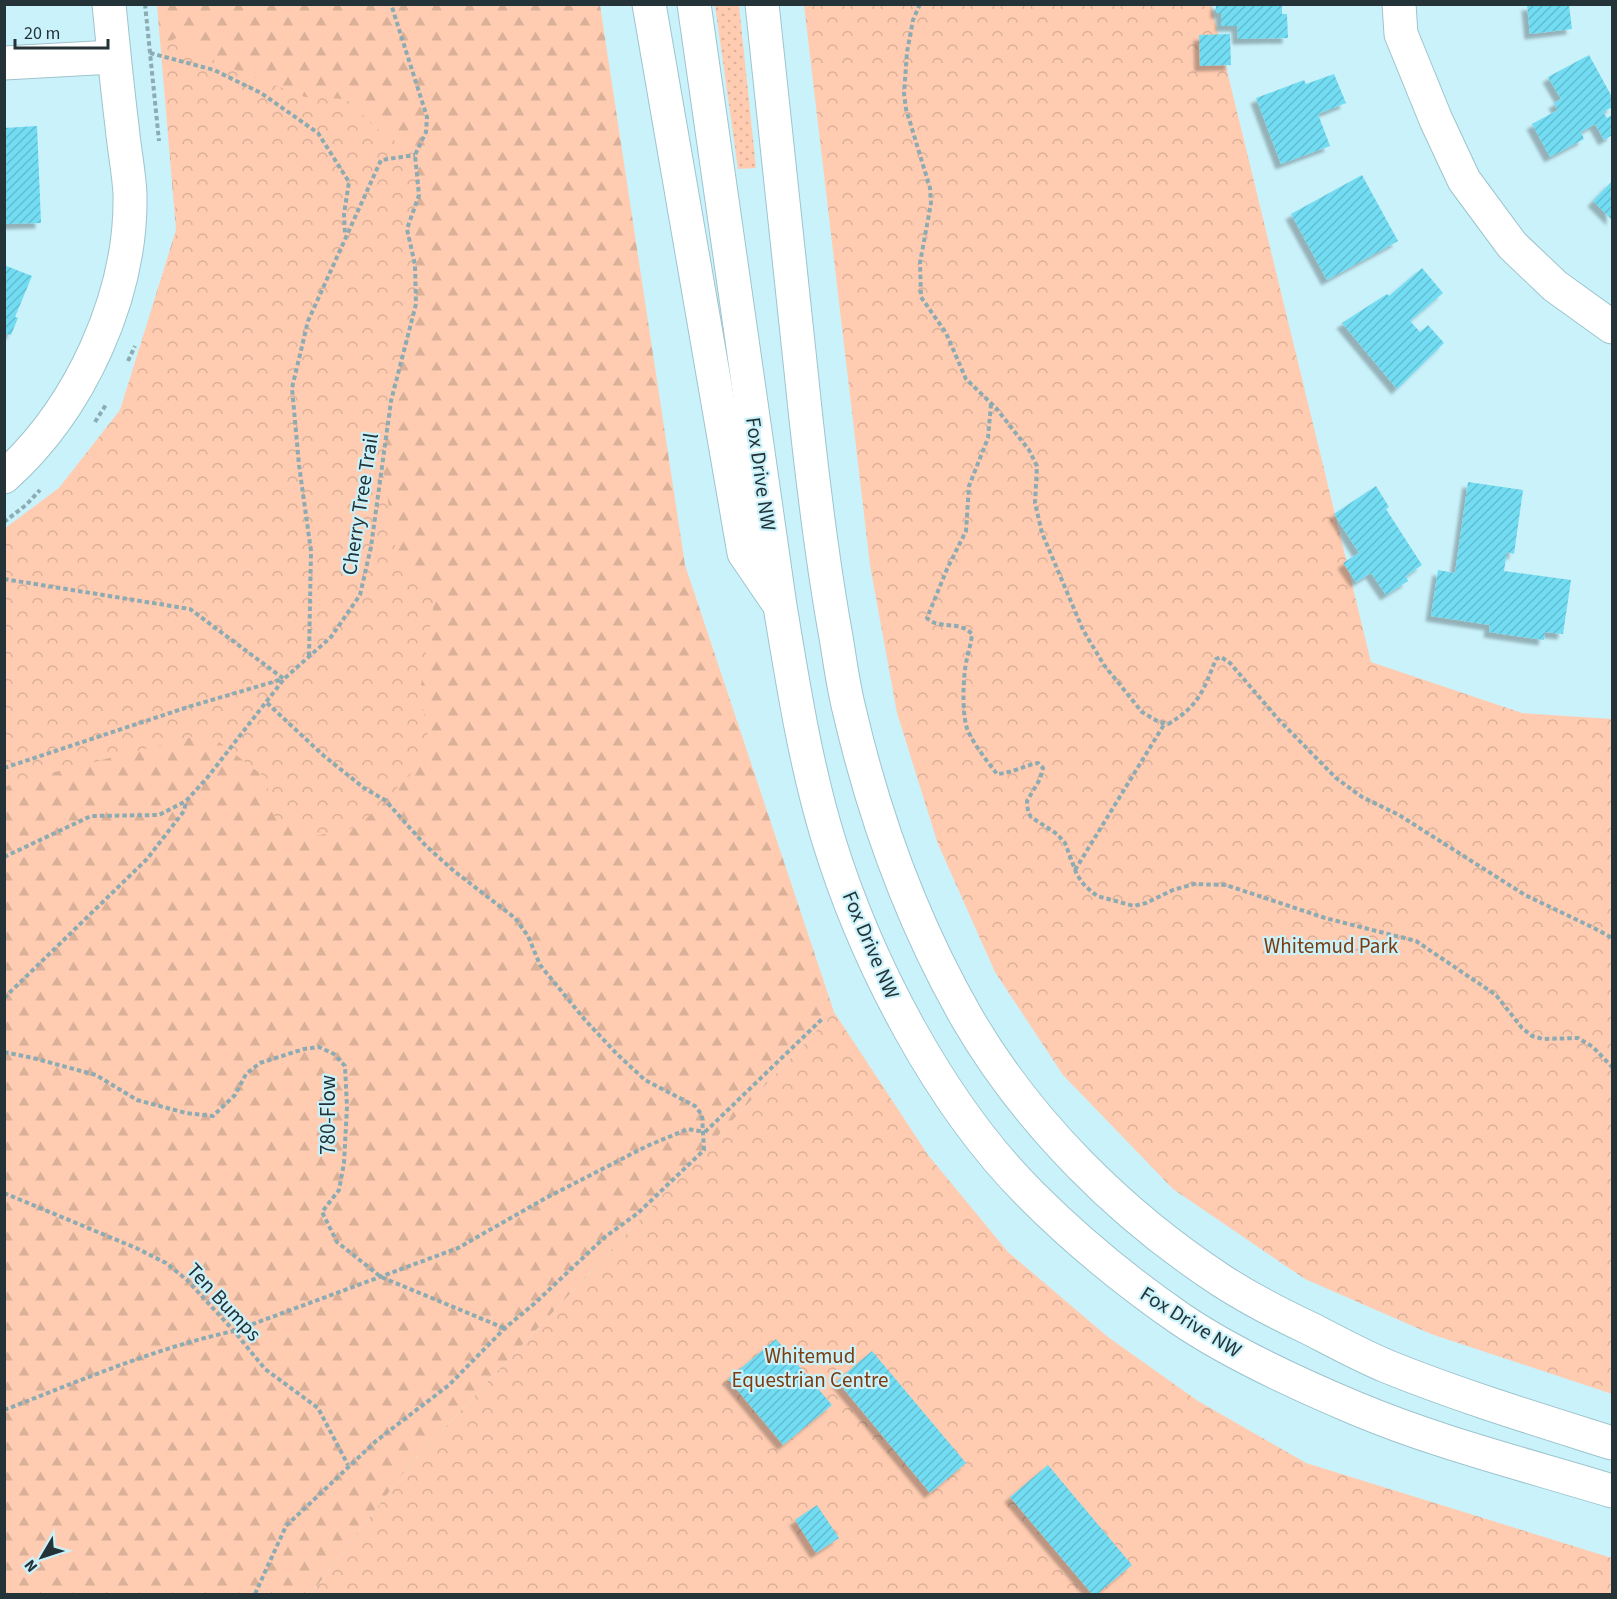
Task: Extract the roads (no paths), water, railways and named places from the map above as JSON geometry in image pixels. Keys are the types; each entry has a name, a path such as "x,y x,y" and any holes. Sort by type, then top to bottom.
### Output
{"main road":[{"path":"4,477 42,437 67,402 89,364 106,325 116,293 123,260 130,193 113,57 109,4"},
{"path":"649,4 744,553 780,606"},
{"name":"Fox Drive NW","path":"694,4 780,606 794,695 812,779 829,840 855,913 896,1005 947,1091 987,1144 1030,1194 1079,1240 1130,1282 1182,1320 1245,1356 1358,1410 1430,1436 1612,1491"},
{"path":"762,4 810,461 828,594 849,707 879,817 903,886 933,954 968,1020 1008,1081 1052,1134 1096,1180 1163,1238 1224,1282 1286,1317 1382,1364 1469,1398 1612,1443"},
{"path":"1399,4 1401,34 1436,120 1464,180 1512,245 1555,286 1612,327"},
{"path":"4,63 113,57"}],"park label":[{"name":"Whitemud Park","path":"1331,946"},
{"name":"Whitemud Equestrian Centre","path":"810,1368"}]}
